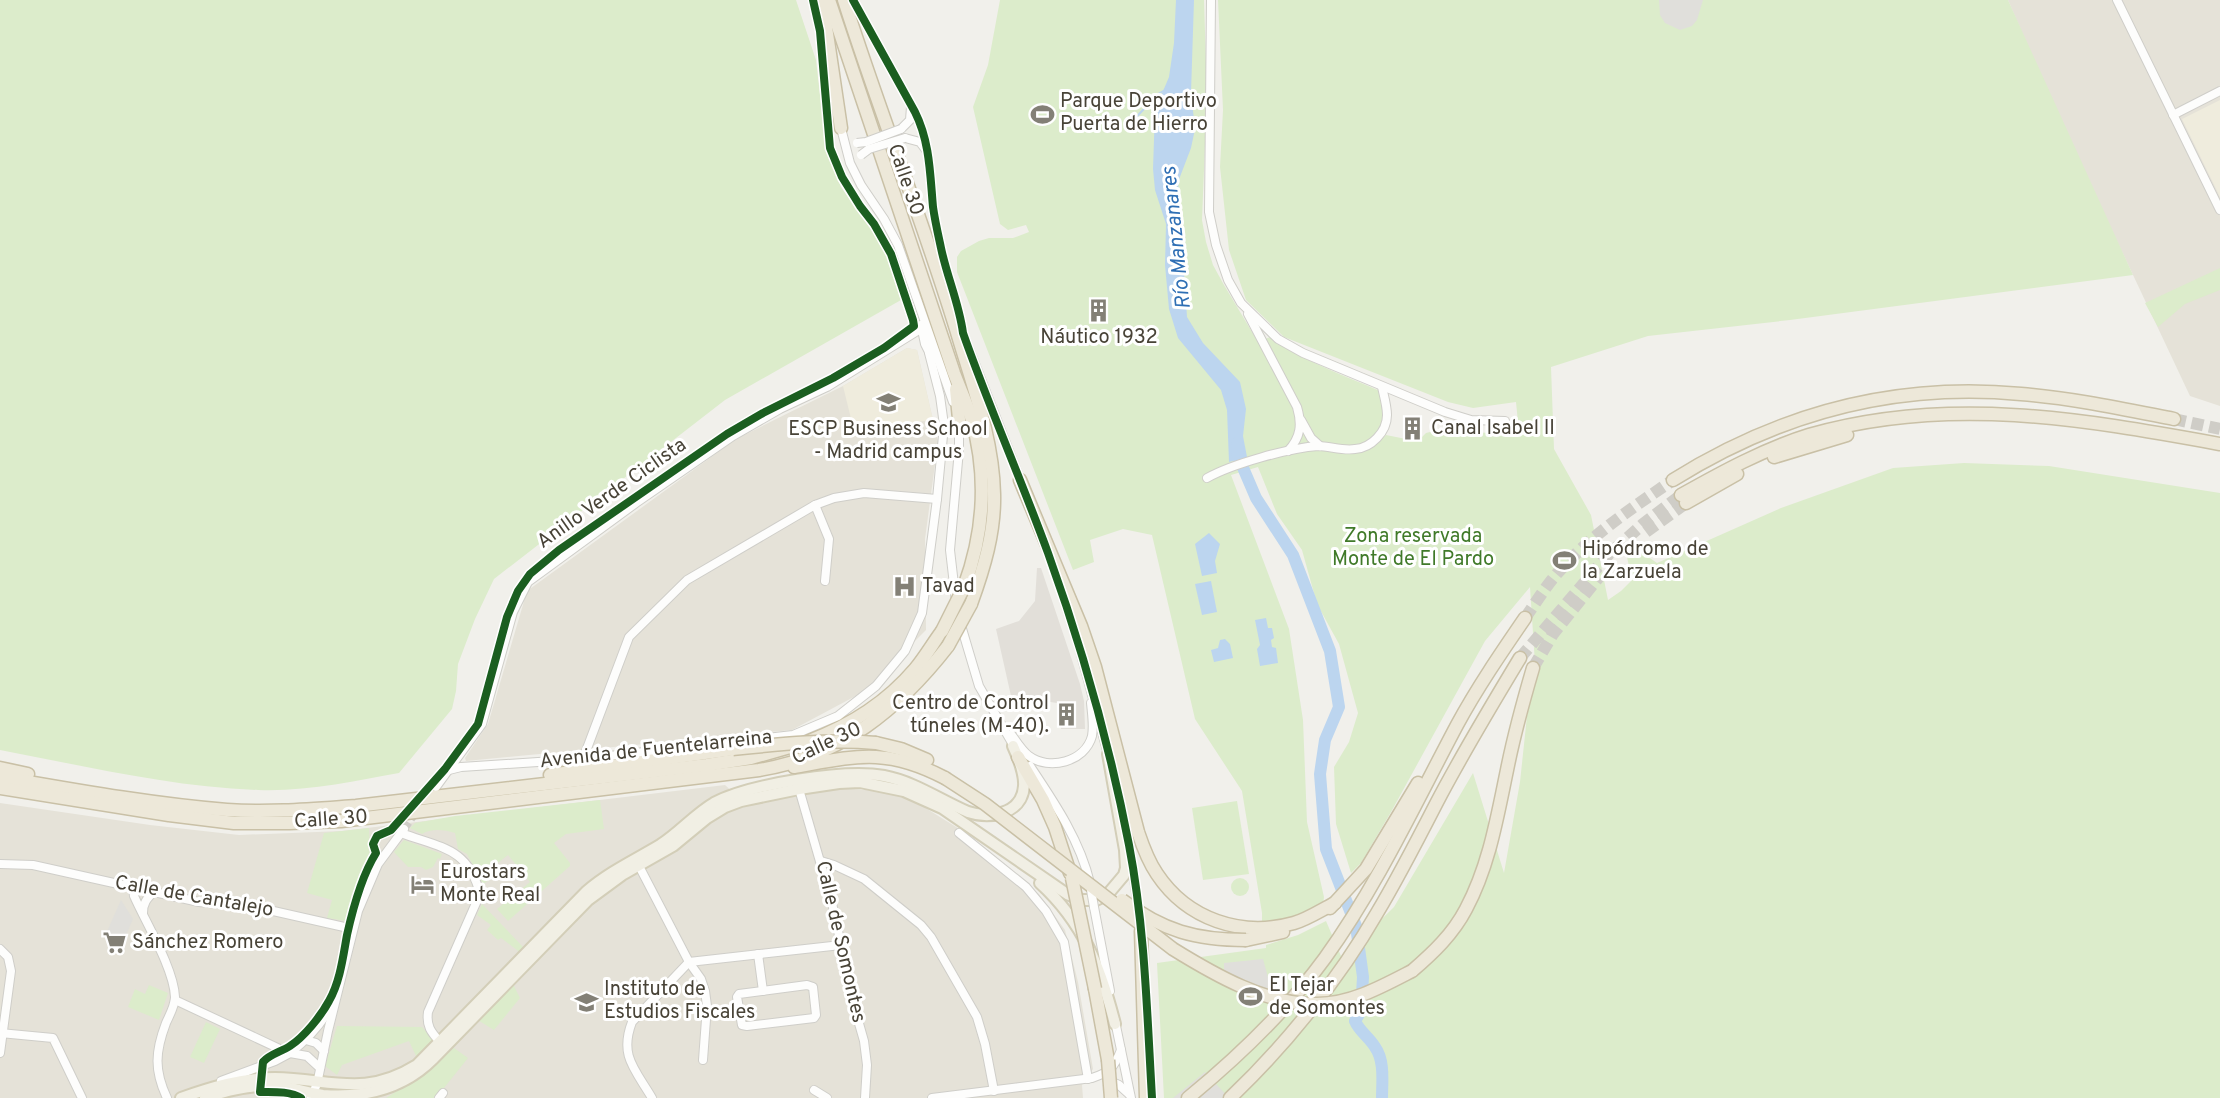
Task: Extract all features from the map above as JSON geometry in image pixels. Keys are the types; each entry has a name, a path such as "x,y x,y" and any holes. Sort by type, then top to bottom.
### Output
{"highway":[{"path":"822,0 841,128"},
{"name":"Calle 30","path":"0,777 184,806 229,810 272,811 356,806 433,792 751,758 810,741 839,729 877,705 915,669 942,631 964,587 978,542 983,495 972,421 829,0"},
{"name":"Calle 30","path":"0,788 234,823 341,821 769,768 791,762 848,739 894,705 923,679 948,646 971,604 989,546 993,518 992,468 983,419 951,311 844,0"},
{"path":"951,311 963,333"},
{"path":"954,373 960,429"},
{"path":"1673,480 1710,457 1755,435 1804,416 1852,404 1908,394 1963,391 2019,393 2074,400 2174,419"},
{"path":"1684,499 1726,470 1808,436 1909,415 1961,412 2000,413 2110,425 2220,444"},
{"path":"1020,480 1081,626 1095,667 1138,832 1147,857 1165,885 1193,910 1227,925 1248,928 1274,928 1295,923 1335,903"},
{"path":"1188,1098 1234,1059 1324,959 1359,908 1448,730 1458,723 1487,674 1525,618"},
{"path":"1230,1098 1292,1032 1336,974 1377,914 1480,723 1520,658"},
{"path":"433,792 733,749 841,740 876,743 901,749 947,775 1173,949 1207,970 1233,983 1297,1003 1319,1004 1346,1000 1372,991 1412,971 1447,936 1465,911 1488,857 1519,713 1533,668"},
{"path":"1016,751 1055,827 1072,878 1108,1060 1111,1098"},
{"path":"769,768 793,767 869,756 894,758 921,765 969,783 1129,905 1173,929 1197,938 1246,940 1274,935 1314,920 1327,911 1366,870 1429,770"},
{"path":"0,768 132,797"},
{"path":"1141,931 1146,1098"}],"main road":[{"path":"311,1093 382,1084 409,1071 586,891 616,869 664,842 719,801 747,791 817,777 864,774 905,782 959,808 986,816 1002,813 1016,804 1024,787 1016,751"},
{"path":"181,1098 241,1080 275,1082 311,1093 339,1097 364,1096 388,1090 414,1077 507,985 579,909 604,887 674,846 707,818 741,801 799,789 850,782 894,788 933,803 1074,898 1096,900 1108,894 1124,875 1126,859 1108,754"},
{"path":"989,841 1048,891 1082,934 1095,957 1106,986 1115,1024"},
{"path":"205,1098 236,1089 275,1082"}],"street":[{"path":"853,0 923,130 929,156 934,214 942,251 961,313 963,333 1049,555 1087,676 1129,845 1141,931 1152,1098"},
{"path":"1211,0 1209,212 1216,245 1228,280 1297,407 1301,420 1311,438 1320,446"},
{"path":"2117,0 2220,210"},
{"path":"2174,115 2220,91"},
{"path":"841,128 848,138 857,143 866,142 901,129 910,120 911,104"},
{"path":"841,128 850,163 898,245 949,390 960,429 950,550 954,596 970,660 980,686 1016,751 1028,763 1060,813 1080,855 1091,890 1130,1097"},
{"path":"861,185 857,164 861,155 869,149 905,138 920,142 929,156"},
{"path":"1241,303 1278,339 1303,353 1445,412 1472,420 1504,420"},
{"name":"Avenida de Fuentelarreina","path":"449,770 468,766 583,759 793,735 838,716 876,686 905,651 922,613 937,499 944,425 940,396 922,332 921,314"},
{"path":"433,792 482,724 513,612 528,582 665,482 733,436 780,409 827,387 922,332"},
{"name":"Avenida de Fuentelarreina","path":"929,353 949,390"},
{"path":"1207,478 1223,469 1287,451 1320,446 1337,450 1358,449 1370,445 1384,427 1387,416 1382,387"},
{"path":"1287,451 1298,437 1301,420"},
{"path":"583,759 629,636 687,580 815,505 834,498 864,493 937,499"},
{"path":"815,505 829,539 825,581"},
{"path":"997,717 1028,756 1041,763 1059,764 1078,756 1091,737 1093,719 1087,676"},
{"path":"457,760 468,766"},
{"name":"Calle de Somontes","path":"799,789 821,861 866,1053 866,1098"},
{"path":"311,1093 320,1068 353,929 373,875 402,831 456,853 470,870 480,894 428,1012 427,1022 430,1032 440,1042"},
{"path":"959,832 1026,887 1046,911 1064,942 1090,1078"},
{"path":"821,861 864,879 921,925 931,938 977,1017 994,1091"},
{"name":"Calle de Cantalejo","path":"0,864 33,866 199,902 260,908 353,929"},
{"path":"639,866 688,962 701,979 705,991 707,1006 703,1060"},
{"path":"133,888 134,896 172,982 175,1000 160,1040 156,1065 159,1081 167,1098"},
{"path":"144,918 143,906 154,892"},
{"path":"652,1098 627,1055 627,1034 632,1022 688,962 841,945"},
{"path":"0,949 10,961 10,981 0,1053"},
{"path":"758,954 763,991"},
{"path":"810,985 813,987 816,1017 747,1026 742,1024 738,996 763,991 810,985"},
{"path":"212,1087 221,1081 283,1057 306,1040 318,1027 337,996"},
{"path":"175,1000 282,1050 283,1057 275,1082"},
{"path":"318,1027 324,1027 328,1031"},
{"path":"1,1034 53,1038 82,1098"},
{"path":"306,1040 316,1043 324,1052"},
{"path":"932,1098 1090,1078 1108,1072 1116,1062 1121,1050"},
{"path":"283,1057 307,1056 320,1068"},
{"path":"1090,1078 1119,1084 1130,1097"},
{"path":"814,1090 827,1098"}],"shaded area":[{"path":"1659,0 1703,0 1697,20 1692,26 1680,30 1665,23 1660,15"},
{"path":"2008,0 2220,0 2220,406 2190,396 2061,122"},
{"path":"2220,100 2220,197 2182,119"},
{"path":"907,348 917,350 938,442 925,539 926,630 865,691 792,730 466,761 465,758 488,724 527,591 736,439 843,386"},
{"name":"ESCP Business School - Madrid campus","path":"907,348 917,350 933,420 897,424 855,435 843,386"},
{"path":"1037,568 1041,568 1080,684 1084,701 1085,729 1061,729 1057,703 1011,696 996,629 1019,621 1035,601"},
{"path":"725,785 747,805 842,788 889,792 919,804 969,835 1039,894 1065,930 1078,982 1093,1069 1082,1085 1083,1098 0,1098 0,803 150,825 239,835 342,831"},
{"path":"121,900 133,919 123,942 105,936"},
{"path":"1263,959 1272,992 1224,974 1224,963"},
{"path":"1205,1072 1229,1098 1173,1098"}],"green space":[{"path":"0,0 796,0 816,60 826,147 841,187 884,248 901,300 725,400 494,579 475,619 458,664 452,709 399,773 311,788 258,790 193,785 0,750"},
{"name":"Zona reservada Monte de El Pardo","path":"1000,0 1204,0 1207,94 1202,220 1213,265 1258,342 1270,337 1310,360 1380,391 1389,417 1377,443 1386,435 1411,440 1420,439 1426,433 1458,425 1469,433 1519,432 1516,402 1473,408 1448,402 1284,337 1246,300 1229,250 1220,167 1223,110 1218,0 2008,0 2133,275 1790,320 1648,336 1551,367 1554,449 1591,515 1608,600 1632,580 1627,557 1637,549 1657,563 1781,508 1893,468 1964,463 2049,466 2220,493 2220,1098 1164,1098 1157,963 1266,948 1266,945 1298,935 1326,921 1341,956 1345,973 1344,956 1394,907 1473,773 1504,873 1520,782 1527,716 1536,679 1530,587 1485,641 1391,812 1361,863 1351,873 1336,824 1334,767 1349,742 1358,713 1339,644 1317,604 1302,550 1277,514 1258,467 1231,475 1289,629 1303,720 1307,822 1324,897 1323,905 1304,915 1262,925 1242,791 1195,719 1152,535 1123,529 1090,540 1094,562 1073,570 957,272 957,257 961,251 979,241 989,238 1013,238 1029,232 1026,225 1008,230 1000,224 973,107 988,65"},
{"path":"2220,268 2220,290 2185,304 2158,327 2145,303"},
{"path":"600,800 604,829 566,834 554,843 570,866 508,921 497,909 530,882 508,855 484,874 489,880 483,884 467,854 458,849 455,833 438,830 422,834 410,828 415,823 455,816"},
{"path":"1237,801 1249,874 1203,880 1192,808"},
{"path":"369,828 370,852 347,921 327,918 332,900 307,893 324,833"},
{"path":"404,840 442,854 440,859 438,858 433,867 426,870 421,867 408,867 394,852"},
{"path":"1240,878 1246,881 1249,887 1246,893 1240,896 1234,893 1231,887 1234,881"},
{"path":"482,904 524,948 521,953 501,938 498,940 487,930 491,925 477,915"},
{"path":"512,982 520,998 494,1030 476,1019"},
{"path":"149,985 168,993 159,1020 128,1007 135,989 145,994"},
{"path":"206,1022 220,1029 204,1063 190,1057"},
{"path":"337,1026 422,1027 436,1042 417,1058 409,1041 342,1065 337,1075 325,1066"},
{"path":"454,1048 468,1058 436,1098 386,1098 419,1077"}],"water":[{"path":"1176,0 1194,0 1191,93 1195,129 1191,148 1178,182 1187,317 1203,343 1240,382 1246,409 1243,436 1247,457 1229,462 1227,410 1221,390 1178,338 1169,309 1165,265 1166,224 1155,190 1153,169 1155,110 1169,77 1174,43"},
{"path":"1209,533 1220,544 1215,561 1217,573 1202,576 1195,544"},
{"path":"1211,581 1217,612 1202,615 1195,584"},
{"path":"1266,618 1268,628 1272,628 1274,638 1271,640 1272,647 1276,648 1278,663 1260,666 1257,649 1260,645 1255,620"},
{"path":"1225,639 1230,644 1233,658 1214,662 1211,650 1218,648 1220,640"}],"waterway":[{"path":"1126,128 1158,94 1165,90"},
{"name":"Río Manzanares","path":"1237,443 1238,456 1256,498 1293,555 1330,651 1339,707 1325,740 1320,774 1326,849 1356,926 1363,977 1361,1011 1355,1021 1378,1053 1382,1072 1382,1098"}],"tunnel":[{"path":"2174,419 2220,429"},
{"path":"1525,618 1551,581 1581,549 1611,524 1673,480"},
{"path":"1520,658 1608,555 1681,495"},
{"path":"1646,532 1686,503"},
{"path":"1533,668 1553,634 1599,577"},
{"path":"404,829 416,812"}],"cycle path":[{"name":"Anillo Verde Ciclista","path":"301,1098 287,1093 260,1092 263,1062 301,1037 317,1019 333,994 358,893 376,853 373,844 377,836 391,830 445,769 478,724 507,617 518,591 530,574 559,550 727,434 833,378 884,348 914,326 891,254 842,177 830,148 820,31 813,0"},
{"path":"853,0 920,123 928,158 937,228 963,333 1048,553 1094,698 1129,845 1139,908 1152,1098"}],"place":[{"name":"Parque Deportivo Puerta de Hierro","path":"1042,114"},
{"name":"Náutico 1932","path":"1099,311"},
{"name":"ESCP Business School - Madrid campus","path":"888,403"},
{"name":"Canal Isabel II","path":"1413,429"},
{"name":"Hipódromo de la Zarzuela","path":"1564,561"},
{"name":"Tavad","path":"904,587"},
{"name":"Centro de Control túneles (M-40).","path":"1067,715"},
{"name":"Eurostars Monte Real","path":"422,884"},
{"name":"Sánchez Romero","path":"114,943"},
{"name":"El Tejar de Somontes","path":"1251,997"},
{"name":"Instituto de Estudios Fiscales","path":"586,1002"}]}
